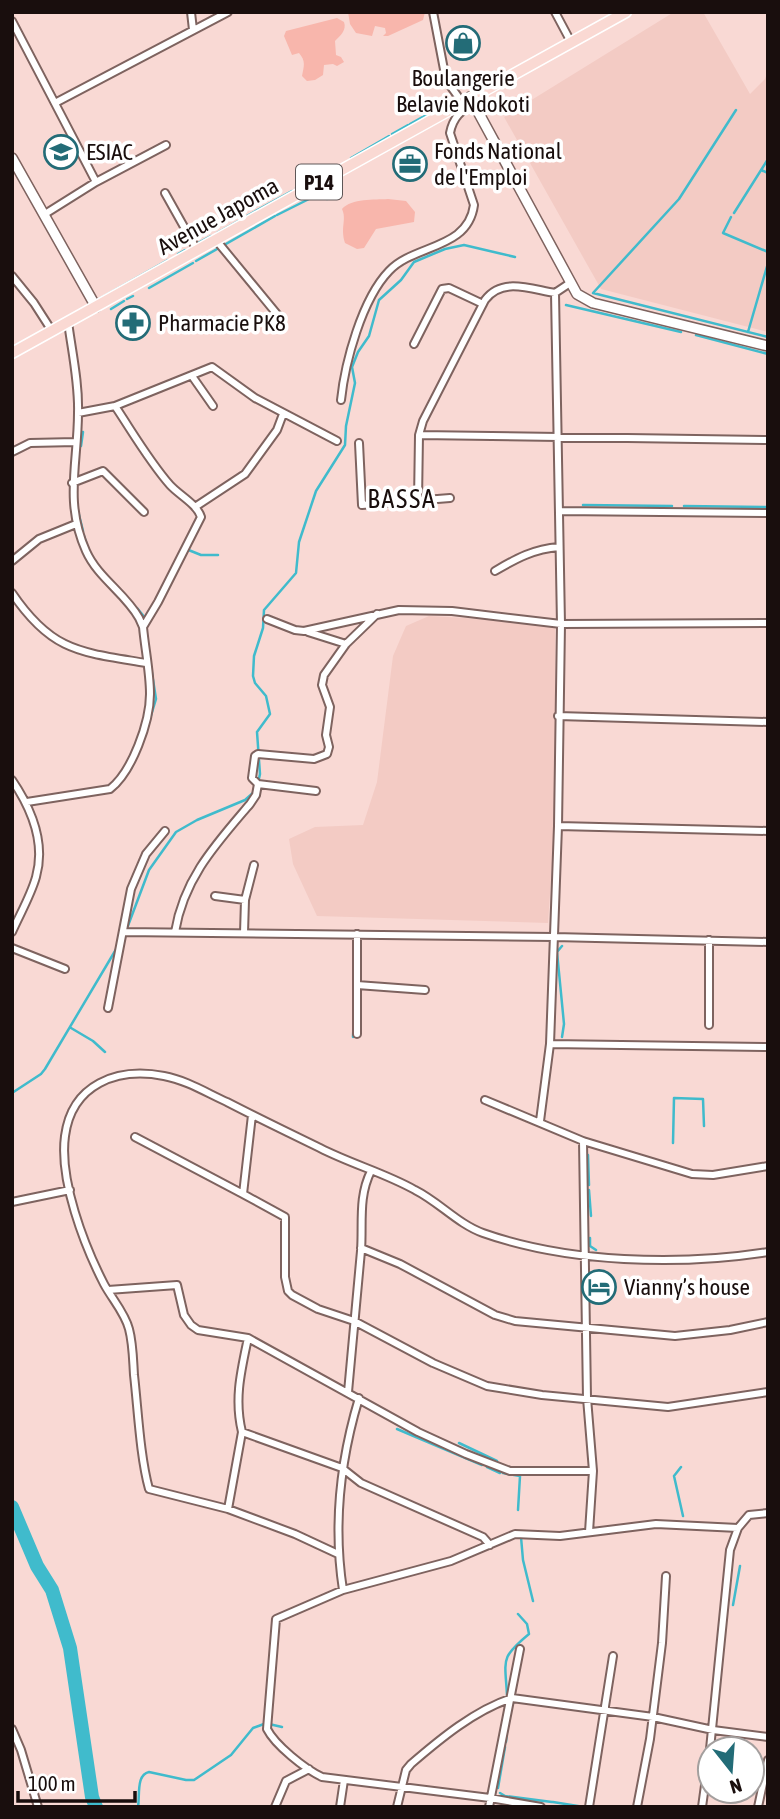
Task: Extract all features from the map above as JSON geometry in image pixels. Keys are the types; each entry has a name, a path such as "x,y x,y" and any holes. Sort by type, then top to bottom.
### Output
{"main road":[{"name":"Avenue Japoma","path":"12,353 469,101 571,42 608,17 626,12"}],"street":[{"path":"191,12 193,30"},
{"path":"55,103 228,12"},
{"path":"433,12 446,80 469,101 577,294 593,303 768,346"},
{"path":"555,12 571,42"},
{"path":"12,21 96,182"},
{"path":"341,400 344,373 358,333 359,320 379,282 402,260 455,237 473,213 474,205 450,133 453,121 469,101"},
{"path":"45,214 96,182 166,145"},
{"path":"12,158 96,307"},
{"path":"12,170 24,178"},
{"path":"165,193 197,250"},
{"path":"215,239 281,319"},
{"path":"12,276 52,331"},
{"path":"418,501 419,435 428,409 491,292 506,285 555,293 570,283"},
{"path":"414,344 442,289 483,304"},
{"path":"540,1121 550,1044 558,827 561,624 555,293"},
{"path":"27,802 99,793 119,782 133,758 149,702 143,627 135,611 97,571 76,524 72,483 78,413 68,322"},
{"path":"78,413 115,406 214,367 237,386 337,441"},
{"path":"192,376 213,406"},
{"path":"115,406 161,474 177,493 200,512 200,521 190,534 185,551 143,627"},
{"path":"195,507 245,474 277,430 284,414"},
{"path":"419,435 768,440"},
{"path":"12,452 30,443 76,442"},
{"path":"359,443 362,505 450,498"},
{"path":"72,483 99,471 106,472 144,512"},
{"path":"559,511 768,513"},
{"path":"12,561 39,539 76,524"},
{"path":"495,570 524,554 542,548 559,547"},
{"path":"12,593 30,617 51,637 70,648 146,663"},
{"path":"295,630 313,631 399,610 452,611 561,624 768,623"},
{"path":"316,791 258,784 252,778 256,755 314,759 327,754 329,747 326,735 330,707 322,680 346,644 379,613"},
{"path":"267,619 346,644"},
{"path":"558,716 768,722"},
{"path":"12,780 27,802 38,837 40,860 36,879 12,932"},
{"path":"175,932 179,910 196,871 254,799 258,784"},
{"path":"558,827 768,831"},
{"path":"108,1008 131,889 146,854 165,831"},
{"path":"244,933 245,900 254,865"},
{"path":"215,896 245,900"},
{"path":"124,932 768,942"},
{"path":"357,934 357,1034"},
{"path":"709,940 709,1025"},
{"path":"12,948 65,969"},
{"path":"357,985 425,990"},
{"path":"550,1044 768,1047"},
{"path":"338,1554 295,1534 228,1509 149,1489 129,1325 89,1255 63,1157 69,1117 78,1100 92,1086 109,1078 131,1073 165,1076 197,1087 415,1190 474,1229 523,1245 586,1255 670,1261 737,1257 768,1252"},
{"path":"485,1100 583,1141 692,1174 713,1175 768,1166"},
{"path":"243,1194 252,1115"},
{"path":"135,1137 285,1217 285,1277 288,1291 318,1309 354,1321 433,1363 487,1386 542,1395 668,1407 768,1392"},
{"path":"583,1141 587,1398 593,1471 589,1532"},
{"path":"348,1392 361,1248 362,1198 371,1171"},
{"path":"12,1202 70,1190"},
{"path":"361,1248 400,1264 495,1315 515,1321 675,1336 730,1330 768,1322"},
{"path":"108,1290 177,1284 181,1305 191,1325 198,1330 248,1338 418,1432 502,1468 520,1472 593,1471"},
{"path":"228,1509 242,1432 237,1413 238,1382 248,1338"},
{"path":"343,1590 338,1554 342,1468 359,1398"},
{"path":"242,1432 342,1468 361,1483 480,1535 490,1545"},
{"path":"712,1735 730,1550 738,1528 749,1516 768,1513"},
{"path":"541,1807 322,1777 309,1769 271,1737 267,1729 276,1619 343,1590 442,1564 515,1534 560,1536 656,1524 738,1528"},
{"path":"637,1807 653,1717 662,1643 666,1576"},
{"path":"489,1807 520,1649"},
{"path":"589,1807 613,1656"},
{"path":"397,1807 406,1770 423,1753 479,1713 512,1698 653,1717 713,1730 768,1737"},
{"path":"12,1729 38,1807"},
{"path":"758,1807 768,1760"},
{"path":"275,1807 286,1781 309,1769"},
{"path":"340,1807 344,1780"}],"shaded area":[{"path":"348,12 425,12 423,20 388,36 383,36 386,33 385,28 375,26 372,36 356,33 350,24"},
{"path":"674,12 703,12 750,94 765,79 768,70 768,332 601,289 504,117"},
{"path":"337,18 344,22 345,28 335,41 336,55 344,62 337,66 324,65 323,75 307,81 302,76 303,59 299,53 292,55 284,36 286,31"},
{"path":"357,201 406,201 415,212 414,222 376,229 364,248 357,249 345,243 342,209"},
{"path":"429,616 555,623 555,819 548,923 317,916 293,864 289,839 315,827 363,825 377,782 393,656 406,626"}],"waterway":[{"path":"410,124 444,105"},
{"path":"736,110 679,199 593,293 768,337"},
{"path":"392,134 408,125"},
{"path":"351,158 389,136"},
{"path":"734,213 768,159"},
{"path":"296,188 337,166"},
{"path":"761,170 768,173"},
{"path":"245,217 292,191"},
{"path":"277,215 323,192 327,199"},
{"path":"196,261 275,216"},
{"path":"731,217 723,233 768,252"},
{"path":"217,233 242,219"},
{"path":"198,243 211,236"},
{"path":"258,783 260,774 257,732 270,714 266,696 255,683 253,676 254,656 263,628 264,610 296,573 299,542 316,491 345,445 355,383 352,367 369,336 379,300 401,280 414,262 445,249 464,245 515,257"},
{"path":"178,254 185,250"},
{"path":"99,299 168,260"},
{"path":"149,288 193,263"},
{"path":"748,332 768,263"},
{"path":"127,299 133,296"},
{"path":"111,309 124,301"},
{"path":"566,305 681,332"},
{"path":"696,335 768,354"},
{"path":"81,446 83,432"},
{"path":"583,505 672,506"},
{"path":"684,506 768,507"},
{"path":"78,511 83,531"},
{"path":"84,536 86,542"},
{"path":"186,549 201,555 218,555"},
{"path":"137,608 146,619"},
{"path":"143,742 156,699 151,667"},
{"path":"130,757 141,731"},
{"path":"131,769 137,756"},
{"path":"126,931 149,870 176,832 245,800 254,792"},
{"path":"12,1093 45,1069 118,946"},
{"path":"562,946 557,952 564,1024 562,1037"},
{"path":"353,1037 354,1015"},
{"path":"71,1028 105,1052"},
{"path":"673,1143 674,1098 703,1099 704,1126"},
{"path":"588,1155 589,1185"},
{"path":"589,1190 591,1216"},
{"path":"590,1238 590,1246 596,1250"},
{"path":"397,1429 482,1465"},
{"path":"459,1443 497,1461 497,1464"},
{"path":"487,1467 500,1473"},
{"path":"681,1467 674,1476 683,1516"},
{"path":"503,1473 520,1476 518,1510"},
{"path":"12,1507 37,1566 52,1590 70,1648 92,1797 96,1807"},
{"path":"521,1537 523,1560 533,1601"},
{"path":"733,1605 740,1566"},
{"path":"507,1695 506,1660 529,1634 527,1624 518,1614"},
{"path":"138,1807 140,1781 145,1774 149,1772 194,1780 231,1755 253,1728 264,1724"},
{"path":"269,1724 282,1727"},
{"path":"506,1742 507,1731"},
{"path":"498,1788 505,1747"},
{"path":"500,1793 505,1796 552,1802"},
{"path":"553,1802 584,1807"}],"place":[{"name":"Boulangerie Belavie Ndokoti","path":"463,43"},
{"name":"ESIAC","path":"61,152"},
{"name":"Fonds National de l'Emploi","path":"410,164"},
{"name":"Pharmacie PK8","path":"133,323"},
{"name":"Vianny’s house","path":"599,1287"}],"district":[{"name":"BASSA","path":"402,499"}]}
